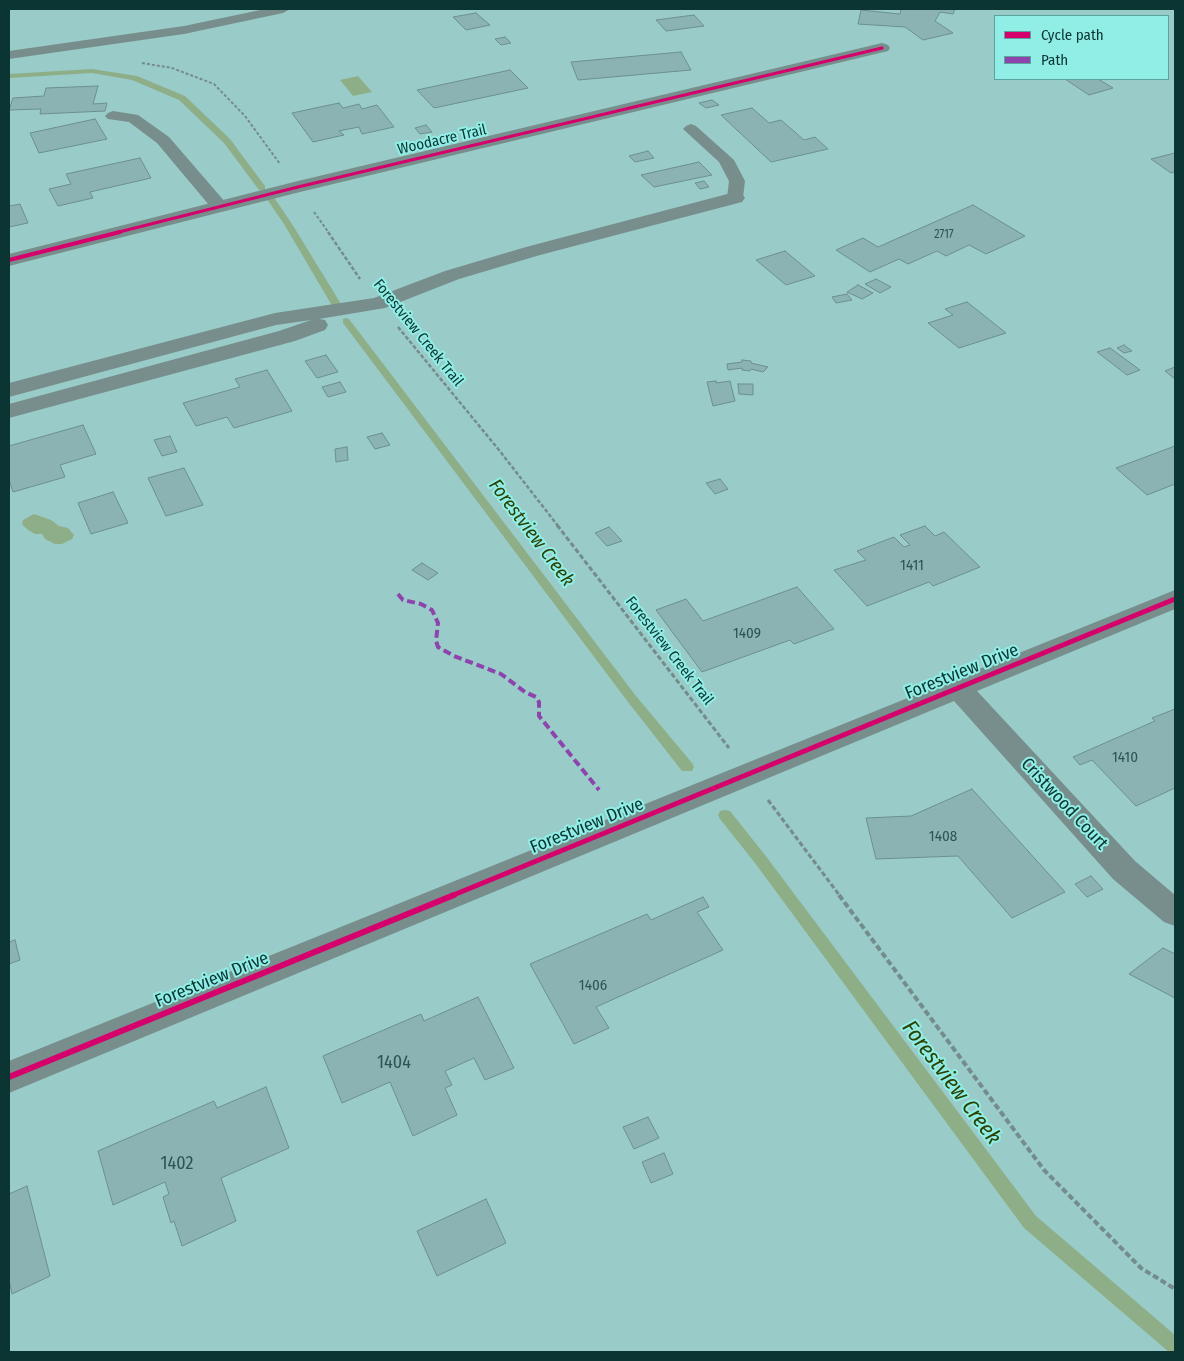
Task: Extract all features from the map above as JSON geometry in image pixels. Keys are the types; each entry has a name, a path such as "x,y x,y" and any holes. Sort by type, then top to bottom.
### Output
{"street":[{"name":"Woodacre Trail","path":"9,260 298,187 882,48"},
{"path":"9,411 287,336 378,304 452,275 735,198"},
{"path":"9,390 275,319 378,304"},
{"name":"Forestview Drive","path":"9,1078 1175,599"},
{"name":"Cristwood Court","path":"958,688 1124,870 1175,913"}],"lane":[{"path":"9,55 166,33 283,9"},
{"path":"113,116 133,118 163,140 220,207"},
{"path":"691,128 726,160 736,181 735,198"}],"path":[{"path":"767,798 1044,1170 1141,1268 1175,1289"}],"shaded area":[{"path":"358,76 372,92 353,96 340,80"},
{"path":"34,514 51,520 59,526 68,528 74,535 72,539 62,544 55,544 45,539 42,534 35,534 28,530 22,524 23,520"}],"building":[{"path":"901,9 955,9 953,14 940,12 935,21 953,33 923,40 905,27 858,24 861,10 900,14"},
{"path":"476,13 490,25 466,30 453,17"},
{"path":"694,15 704,26 666,31 656,20"},
{"path":"505,37 511,43 501,45 495,39"},
{"path":"681,52 691,70 578,80 571,62"},
{"path":"510,70 528,88 434,108 417,90"},
{"path":"1066,80 1100,80 1113,88 1089,95"},
{"path":"98,86 93,104 107,103 105,111 40,114 41,109 9,110 13,98 44,96 46,88"},
{"path":"712,100 719,105 706,108 699,103"},
{"path":"339,103 343,108 359,104 362,109 377,105 394,127 362,134 359,127 339,131 344,135 313,142 292,113"},
{"path":"752,108 769,123 781,120 804,140 815,137 828,149 771,162 721,115"},
{"path":"95,119 107,139 39,153 30,133"},
{"path":"426,125 432,132 420,134 415,128"},
{"path":"648,151 654,158 635,162 629,156"},
{"path":"1175,153 1175,172 1171,173 1151,159"},
{"path":"140,158 151,178 90,192 93,198 58,206 49,189 71,184 66,174"},
{"path":"699,162 712,175 654,187 641,175"},
{"path":"704,181 709,187 700,189 695,183"},
{"path":"9,203 10,206 20,204 28,223 9,227"},
{"path":"973,205 1025,236 986,254 969,245 946,256 937,251 908,264 899,259 870,272 836,250 863,238 878,247"},
{"path":"785,251 815,276 786,285 756,260"},
{"path":"876,279 891,287 880,293 865,284"},
{"path":"858,285 873,293 862,299 847,292"},
{"path":"847,294 852,300 836,303 832,297"},
{"path":"967,302 1006,333 959,348 928,323 953,315 945,309"},
{"path":"1124,345 1132,351 1124,353 1117,348"},
{"path":"1110,348 1140,370 1127,375 1097,352"},
{"path":"326,355 338,372 317,378 305,361"},
{"path":"742,360 768,367 763,372 751,369 750,371 742,370 742,368 728,370 727,364 742,362"},
{"path":"1175,367 1175,379 1165,371"},
{"path":"267,370 292,411 234,428 227,417 196,426 183,403 240,387 235,379"},
{"path":"716,381 716,383 730,381 735,401 713,406 707,382"},
{"path":"340,382 346,392 328,397 322,387"},
{"path":"738,384 753,384 753,395 739,394"},
{"path":"83,425 96,454 60,465 65,477 13,492 9,480 9,446"},
{"path":"382,433 390,445 375,449 367,437"},
{"path":"170,436 177,452 162,456 154,440"},
{"path":"1175,446 1175,484 1147,495 1116,468"},
{"path":"347,447 348,460 336,462 335,449"},
{"path":"184,468 203,505 166,516 148,478"},
{"path":"720,479 728,489 715,494 706,483"},
{"path":"113,492 128,523 91,534 78,503"},
{"path":"925,526 935,536 944,532 980,567 933,586 929,582 867,606 834,570 866,560 857,551 894,537 904,547 910,545 900,535"},
{"path":"609,527 622,541 607,546 595,533"},
{"path":"422,563 438,573 428,580 412,570"},
{"path":"797,587 834,629 794,644 790,640 702,672 656,610 686,599 703,621"},
{"path":"1175,709 1175,788 1136,806 1092,760 1080,765 1073,757 1155,721 1152,718"},
{"path":"972,789 1065,892 1012,918 958,856 876,859 866,818 911,816"},
{"path":"1091,876 1103,889 1087,897 1075,884"},
{"path":"703,897 709,907 697,912 723,950 596,1007 609,1028 574,1044 530,964 647,914 651,920"},
{"path":"15,940 20,960 9,964 9,942"},
{"path":"1163,948 1175,954 1175,998 1129,974"},
{"path":"478,997 514,1068 485,1080 474,1058 445,1071 452,1085 445,1088 457,1115 413,1136 390,1082 342,1103 323,1056 421,1014 424,1021"},
{"path":"266,1087 289,1148 221,1178 236,1221 182,1246 174,1221 171,1223 163,1197 169,1194 165,1182 113,1205 98,1151 214,1101 217,1108"},
{"path":"648,1117 659,1138 634,1149 623,1127"},
{"path":"664,1153 673,1174 651,1183 642,1162"},
{"path":"27,1186 50,1276 12,1294 9,1280 9,1194"},
{"path":"486,1199 506,1243 437,1276 417,1231"}],"waterway":[{"name":"Forestview Creek","path":"9,76 92,71 134,78 182,98 227,141 262,188"},
{"name":"Forestview Creek","path":"270,198 288,224 336,304"},
{"name":"Forestview Creek","path":"346,321 632,699 687,767"},
{"name":"Forestview Creek","path":"725,815 760,859 1030,1222 1175,1346"}],"marked path":[{"path":"398,594 403,600 421,604 432,610 438,623 436,641 438,647 454,656 501,674 525,692 536,697 539,702 539,716 599,790"}],"cycle path":[{"path":"9,260 298,187 882,48"},
{"path":"9,1077 1175,599"}]}
